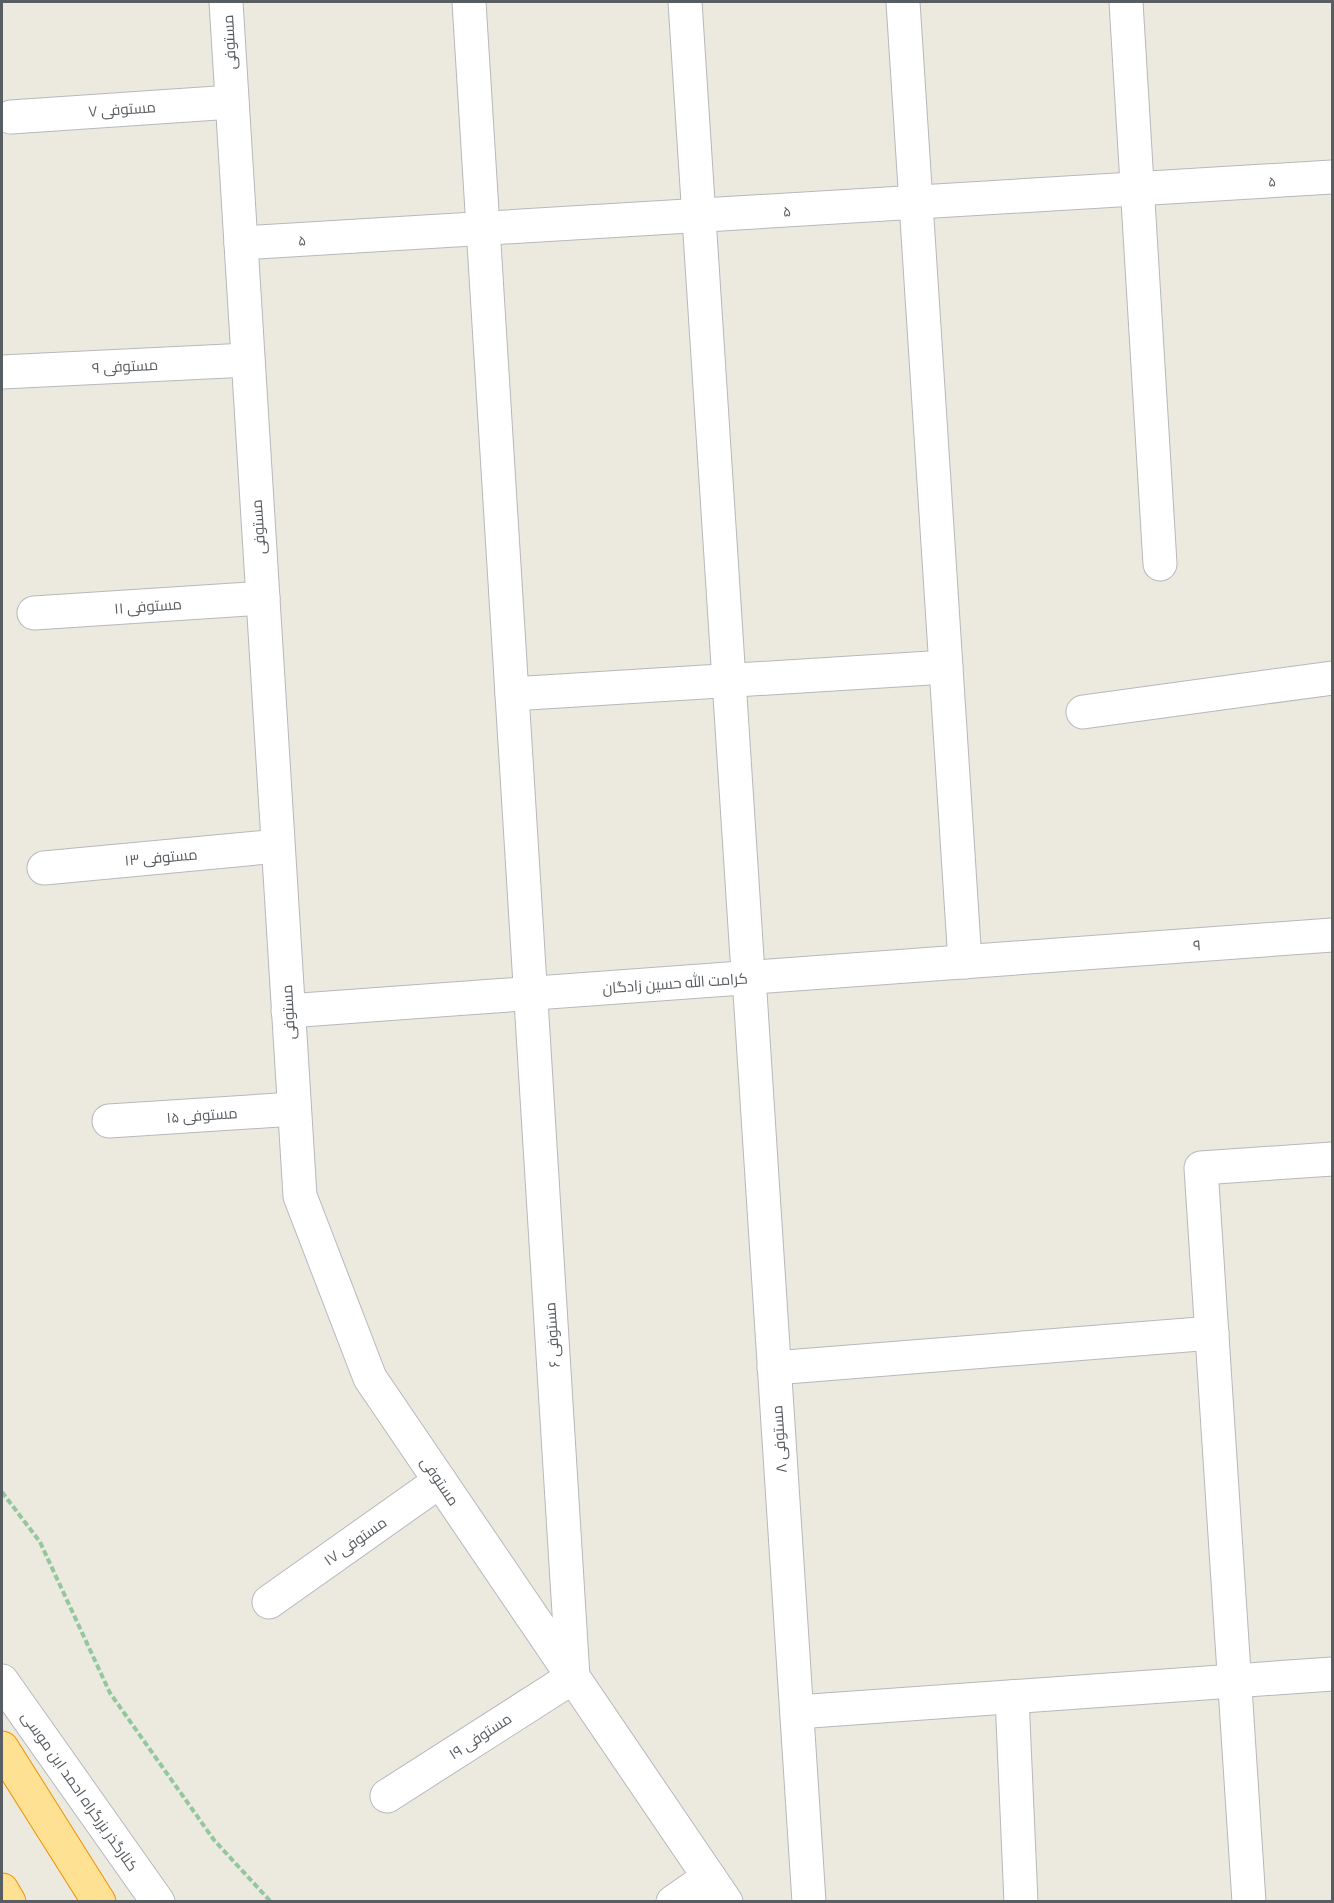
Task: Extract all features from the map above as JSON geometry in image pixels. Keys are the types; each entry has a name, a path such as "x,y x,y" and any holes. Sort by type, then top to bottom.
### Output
{"highway":[{"path":"2,1748 99,1902"},
{"path":"2,1771 71,1859"},
{"path":"2,1890 9,1902"}],"street":[{"name":"مستوفی","path":"226,2 300,1196 370,1378 717,1889"},
{"name":"مستوفی ۶","path":"469,2 573,1677"},
{"name":"مستوفی ۸","path":"685,2 809,1902"},
{"path":"903,2 964,962"},
{"path":"1126,2 1160,564"},
{"name":"مستوفی ۷","path":"11,117 232,102"},
{"name":"۵","path":"241,243 1332,177"},
{"name":"مستوفی ۹","path":"2,372 248,360"},
{"name":"مستوفی ۱۱","path":"34,614 263,598"},
{"path":"512,694 946,667"},
{"path":"1083,712 1332,678"},
{"name":"مستوفی ۱۳","path":"44,868 278,846"},
{"name":"۹","path":"1062,955 1332,935"},
{"name":"کرامت الله حسین زادگان","path":"288,1011 530,993 748,968 964,962 1062,955"},
{"name":"مستوفی ۱۵","path":"110,1121 294,1109"},
{"path":"1249,1902 1201,1167 1332,1159"},
{"path":"774,1368 1212,1333"},
{"name":"مستوفی ۱۷","path":"269,1602 440,1480"},
{"path":"797,1712 1332,1674"},
{"name":"مستوفی ۱۹","path":"387,1796 573,1677"},
{"name":"کنارگذر بزرگراه احمد ابن موسی","path":"2,1681 158,1902"},
{"path":"1012,1697 1021,1902"},
{"path":"673,1902 717,1889"}],"path":[{"path":"2,1492 40,1542 110,1693 214,1840 272,1902"}]}
